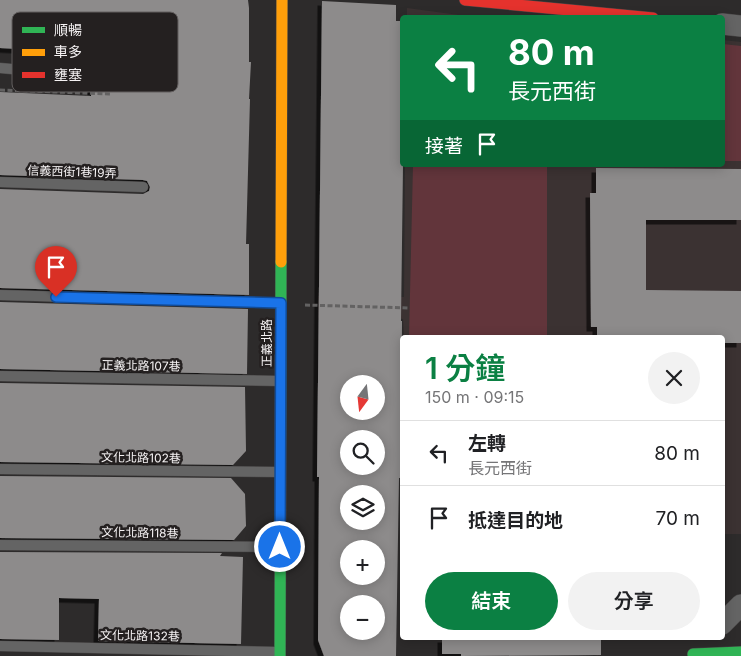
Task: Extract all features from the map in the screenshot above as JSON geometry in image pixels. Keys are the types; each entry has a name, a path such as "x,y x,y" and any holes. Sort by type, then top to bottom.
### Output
{"street":[{"name":"正義北路","path":"280,654 282,0"},
{"path":"465,0 622,15"},
{"path":"725,24 741,26"},
{"path":"725,621 741,605"},
{"path":"691,655 707,640"},
{"path":"691,655 741,652"}],"lane":[{"name":"信義西街1巷19弄","path":"0,182 143,187"},
{"path":"0,295 281,303"},
{"name":"正義北路107巷","path":"0,376 281,381"},
{"name":"文化北路102巷","path":"0,469 281,472"},
{"name":"文化北路118巷","path":"0,544 280,547"},
{"name":"文化北路132巷","path":"0,646 280,654"}],"path":[{"path":"56,92 111,94"},
{"path":"281,303 318,307 410,308"}],"shaded area":[{"path":"407,8 459,15 407,15"},
{"path":"725,40 741,42 741,534 725,534 725,335 404,335 403,319 318,318 318,296 404,297 405,167 725,167"},
{"path":"725,44 741,46 741,161 725,161"},
{"path":"413,167 547,167 547,335 409,335"}],"building":[{"path":"0,0 248,0 249,62 251,62 246,244 249,244 249,295 0,288 0,189 143,194 149,191 150,187 147,181 143,180 0,175 0,92 91,96 91,92 178,92 178,12 12,12 12,49 0,48"},
{"path":"322,1 396,5 396,21 400,21 400,167 403,167 396,656 324,656 318,640 319,477 317,477"},
{"path":"596,168 741,169 741,220 646,220 646,290 741,291 741,343 725,343 725,335 597,335 597,327 591,327 590,193 596,193"},
{"path":"0,302 248,309 247,374 0,369"},
{"path":"0,383 245,387 246,451 233,465 0,462"},
{"path":"0,476 231,478 245,494 246,526 234,540 0,538"},
{"path":"0,552 222,553 220,556 243,557 241,644 98,641 99,599 59,598 59,640 0,639"},
{"path":"442,640 601,640 601,655 461,656 461,654 442,654"}],"traffic: fast":[{"path":"280,656 281,262"},
{"path":"693,654 741,652"}],"traffic: slow":[{"path":"281,262 282,0"}],"traffic: jam":[{"path":"465,0 622,15"}],"route":[{"path":"56,297 281,303 280,547"}]}
